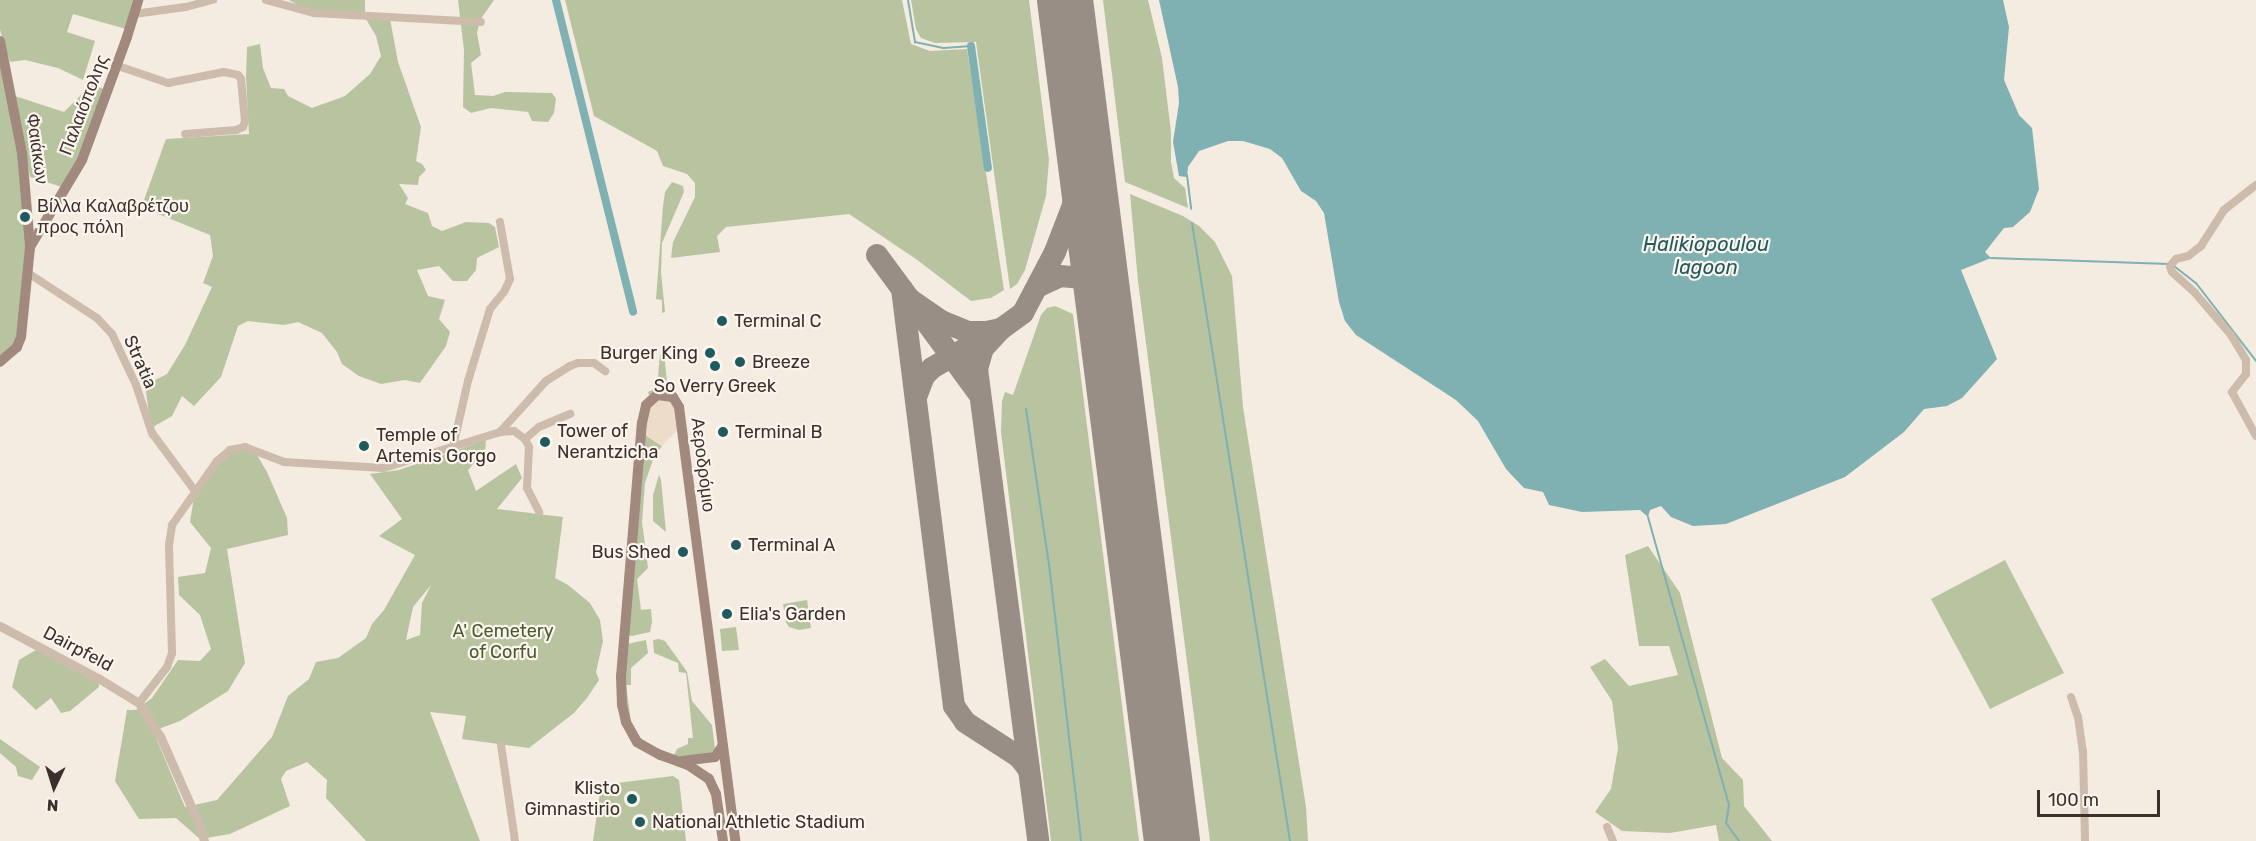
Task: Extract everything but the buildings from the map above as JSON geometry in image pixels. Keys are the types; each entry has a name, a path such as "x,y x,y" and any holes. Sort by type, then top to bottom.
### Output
{"main road":[{"name":"Παλαιόπολης","path":"30,247 82,160 118,66 138,0"},
{"name":"Φαιάκων","path":"0,41 22,153 30,247 21,337 17,347 0,362"},
{"name":"Αεροδρόμιο","path":"723,841 714,786 699,771 653,752 638,742 626,722 621,695 642,423 646,405 657,395 673,397 679,407 735,841"},
{"path":"676,760 715,757 723,745"}],"street":[{"path":"134,14 186,8 213,0"},
{"path":"266,0 314,14 481,22"},
{"path":"118,66 174,84 224,72 238,75 245,121 243,127 236,130 185,134"},
{"path":"2256,185 2224,210 2200,246 2188,256 2176,258 2171,264 2172,272 2195,292 2230,335 2246,360 2246,374 2232,392 2256,436"},
{"path":"453,447 468,381 490,309 504,292 510,279 500,222"},
{"name":"Stratia","path":"28,273 97,318 112,334 136,385 152,433 195,491"},
{"path":"500,432 546,381 570,366 579,363 594,363 605,371"},
{"path":"525,439 539,428 570,414"},
{"path":"204,841 201,829 160,736 139,703 171,657 170,535 175,518 217,461 238,447 245,447 284,462 384,468 500,432 514,431 525,439 529,447 527,488 539,512"},
{"name":"Dairpfeld","path":"0,626 139,703"},
{"path":"2071,697 2078,717 2084,751 2085,841"},
{"path":"501,745 515,841"},
{"path":"1607,827 1613,841"}],"green space":[{"path":"0,0 133,0 126,29 73,14 67,32 95,41 83,80 58,68 25,60 10,62 0,30"},
{"path":"289,0 365,0 365,12 390,19 398,62 421,127 416,161 426,170 419,177 418,185 399,184 408,198 405,204 428,213 432,226 442,231 466,222 489,223 495,227 499,247 477,258 476,270 467,281 453,281 439,266 417,270 428,296 445,300 439,319 450,332 446,346 420,383 405,380 381,384 359,376 342,364 337,352 322,333 298,322 284,325 248,321 238,326 221,377 194,406 182,396 172,416 151,428 145,385 167,374 185,345 212,287 203,283 213,256 210,235 151,211 144,200 166,139 249,134 247,47 260,44 263,68 271,88 284,89 288,96 312,108 345,96 370,74 381,56 376,36 366,19 301,7"},
{"path":"458,0 494,0 480,20 477,33 481,55 471,63 475,95 493,96 505,92 552,93 556,99 554,113 548,122 532,121 528,112 491,108 471,113 463,107 464,50"},
{"path":"565,0 902,0 911,44 930,51 967,49 1004,290 991,298 971,301 916,259 849,214 726,227 717,236 720,252 671,258 673,242 695,197 695,183 687,174 663,166 657,151 594,116"},
{"path":"911,0 1029,0 1049,160 1046,196 1025,270 1017,284 1010,289 976,42 935,43 921,38 916,29"},
{"path":"1103,0 1148,0 1162,58 1174,178 1185,188 1188,208 1125,182"},
{"path":"0,58 19,159 27,247 16,341 0,356"},
{"path":"93,84 103,89 81,155 62,187 30,177 15,96 64,112 81,95 86,85"},
{"path":"672,182 683,186 684,192 662,243 661,272 665,312 662,313 662,300 656,299 663,206 665,192"},
{"path":"1130,194 1183,216 1199,226 1215,242 1232,276 1243,407 1306,807 1308,841 1210,841 1138,281"},
{"path":"1055,306 1073,314 1139,841 1051,841 1001,432 1002,401 1005,392 1013,395 1041,315 1047,308"},
{"path":"664,353 667,381 674,383 676,395 667,390 649,395 648,392 657,388 660,354"},
{"path":"645,435 662,446 654,457 645,483 642,522 648,568 637,579 641,610 651,609 652,622 650,632 632,636 628,635"},
{"name":"A' Cemetery of Corfu","path":"486,440 485,451 468,470 476,491 516,464 522,478 497,509 563,517 555,578 568,585 590,603 600,620 603,641 596,672 599,680 587,698 574,713 529,748 462,739 466,716 430,712 480,841 366,841 326,798 327,780 307,762 286,771 281,779 290,806 230,834 200,839 176,818 139,819 115,781 127,710 136,710 152,698 178,660 200,661 211,649 200,615 179,595 178,577 205,573 211,548 190,522 195,491 230,450 254,450 267,472 287,518 288,535 227,549 245,663 228,691 180,721 153,731 185,807 217,800 272,737 288,696 309,679 316,662 338,658 366,638 372,624 384,610 415,555 379,536 402,519 370,474 399,470","holes":["431,585 422,603 420,635 406,640 413,607"]},
{"path":"659,475 666,532 653,521 653,495"},
{"path":"1648,546 1680,593 1722,758 1743,780 1744,806 1772,841 1719,841 1716,825 1670,833 1622,831 1595,812 1611,789 1618,748 1612,701 1590,667 1605,659 1629,686 1678,675 1669,646 1639,646 1625,555"},
{"path":"2005,560 2064,673 1990,709 1931,599"},
{"path":"807,600 811,628 799,630 789,627 783,604"},
{"path":"736,627 739,650 722,651 720,629"},
{"path":"646,640 648,653 631,668 631,685 626,685 632,730 647,744 674,755 677,749 688,744 688,738 693,738 686,673 679,672 678,663 654,653 653,640 665,641 687,672 692,701 712,725 715,749 709,755 673,757 647,747 632,733 627,718 624,685 626,650 627,644"},
{"path":"36,650 99,683 99,687 70,711 61,713 51,698 36,710 12,687 19,660"},
{"path":"0,739 40,767 32,780 18,776 16,767 0,753"},
{"name":"National Athletic Stadium","path":"673,776 679,780 686,841 593,841 601,785"}],"shaded area":[{"path":"656,398 674,402 678,429 662,446 645,435 647,411"}],"water":[{"name":"Halikiopoulou lagoon","path":"1159,0 2003,0 2009,27 2004,80 2019,115 2032,128 2039,189 2030,212 2013,227 2004,228 1985,252 1991,258 1961,270 1997,359 1962,398 1947,406 1924,409 1904,432 1845,477 1726,524 1693,526 1671,517 1661,506 1650,510 1648,517 1640,510 1582,512 1549,505 1543,492 1524,488 1506,469 1478,421 1456,400 1356,335 1345,321 1339,302 1324,213 1316,201 1301,191 1282,158 1270,149 1243,141 1228,141 1199,151 1188,167 1187,177 1179,176 1173,142 1179,103 1178,87"}],"waterway":[{"path":"556,0 633,312"},
{"path":"908,0 915,42 944,48 971,46"},
{"path":"971,46 988,168"},
{"path":"1187,175 1191,209"},
{"path":"1192,223 1290,841"},
{"path":"1991,258 2169,264"},
{"path":"2174,266 2196,283 2256,361"},
{"path":"1026,409 1049,564 1081,841"},
{"path":"1648,517 1729,805 1726,823 1739,841"}],"taxiway":[{"path":"908,298 941,321 968,332 1001,329 1023,313 1055,252 1073,205 1080,160 1078,103"},
{"path":"877,255 979,394"},
{"path":"1039,286 1060,276 1081,278 1098,292 1107,324"},
{"path":"902,289 954,706 965,722 1019,757 1029,770"},
{"path":"1001,329 983,348 977,369 1038,841"},
{"path":"916,397 924,376 932,368 994,332"}],"runway":[{"path":"1065,0 1172,841"}],"place":[{"name":"Βίλλα Καλαβρέτζου προς πόλη","path":"25,217"},
{"name":"Terminal C","path":"722,321"},
{"name":"Burger King","path":"710,353"},
{"name":"Breeze","path":"740,362"},
{"name":"So Verry Greek","path":"715,366"},
{"name":"Terminal B","path":"723,432"},
{"name":"Tower of Nerantzicha","path":"545,442"},
{"name":"Temple of Artemis Gorgo","path":"364,446"},
{"name":"Terminal A","path":"736,545"},
{"name":"Bus Shed","path":"683,552"},
{"name":"Elia's Garden","path":"727,614"},
{"name":"Klisto Gimnastirio","path":"632,799"},
{"name":"National Athletic Stadium","path":"640,822"}]}
